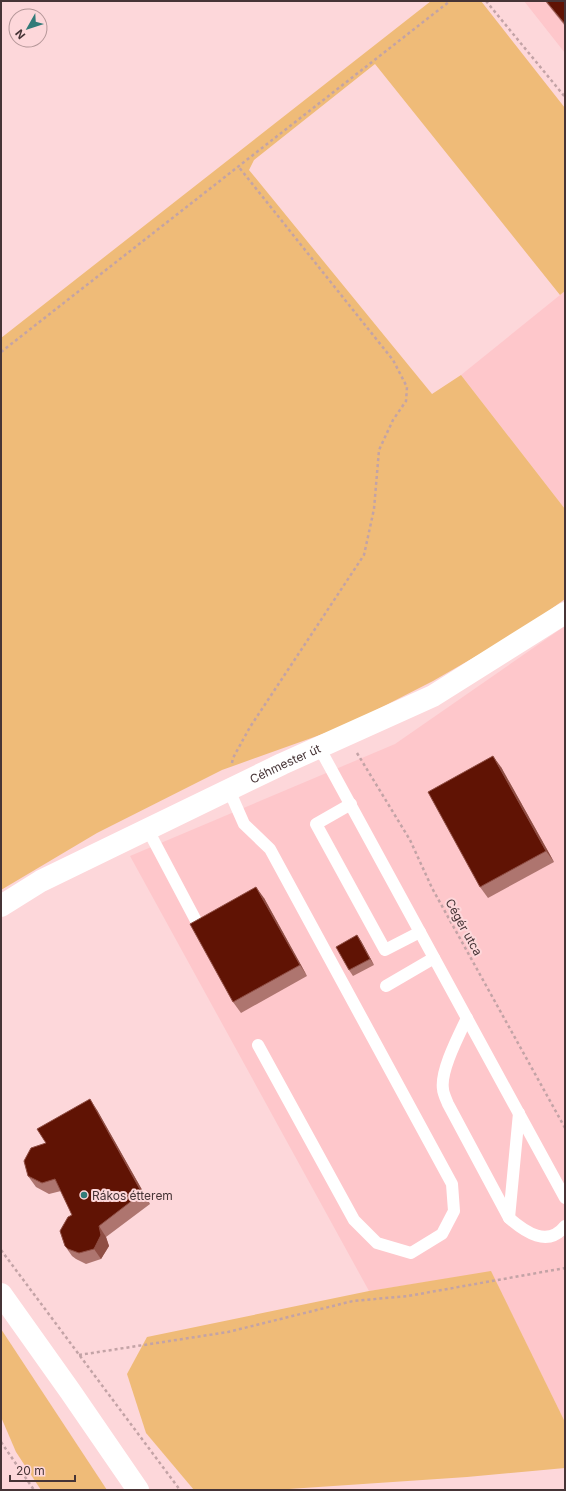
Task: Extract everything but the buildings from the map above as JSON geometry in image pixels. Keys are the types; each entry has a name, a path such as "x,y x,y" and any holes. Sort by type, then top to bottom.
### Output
{"street":[{"name":"Céhmester út","path":"1,906 41,882 229,790 319,747 433,696 565,613"},
{"path":"1,1294 138,1490"}],"lane":[{"path":"319,747 565,1198"},
{"path":"229,790 244,824 270,849 452,1184 454,1211 442,1234 411,1253 377,1243 354,1220 258,1045"},
{"path":"351,804 316,824 386,950 420,932"},
{"path":"148,830 202,932"},
{"path":"386,986 434,958"},
{"path":"467,1018 444,1073 442,1088 448,1104 509,1218 523,1230 537,1236 550,1237 562,1230 565,1226"},
{"path":"509,1218 519,1113"}],"path":[{"path":"1,352 450,1"},
{"path":"486,1 565,97"},
{"path":"229,790 233,758 250,727 364,555 374,509 379,450 393,420 406,401 407,387 393,360 238,166"},
{"name":"Cégér utca","path":"346,735 410,840 432,888 565,1128"},
{"path":"1,1250 180,1490"},
{"path":"79,1355 228,1332 353,1301 408,1296 565,1268"},
{"path":"1,1442 34,1490"}],"shaded area":[{"path":"431,1 481,1 565,108 565,291 560,295 375,64 254,160 249,170 432,394 461,375 565,509 565,599 525,628 433,681 345,726 222,770 97,833 1,890 1,338"},
{"path":"524,1 565,1 565,53"},
{"path":"565,291 565,509 461,375"},
{"path":"565,626 565,1422 491,1272 369,1291 130,856 395,744"},
{"path":"491,1271 565,1422 565,1468 467,1477 274,1490 194,1490 146,1433 127,1374 147,1337 369,1291"},
{"path":"1,1329 107,1490 41,1490 16,1452 1,1417"}],"place":[{"name":"Rákos étterem","path":"84,1195"}]}
